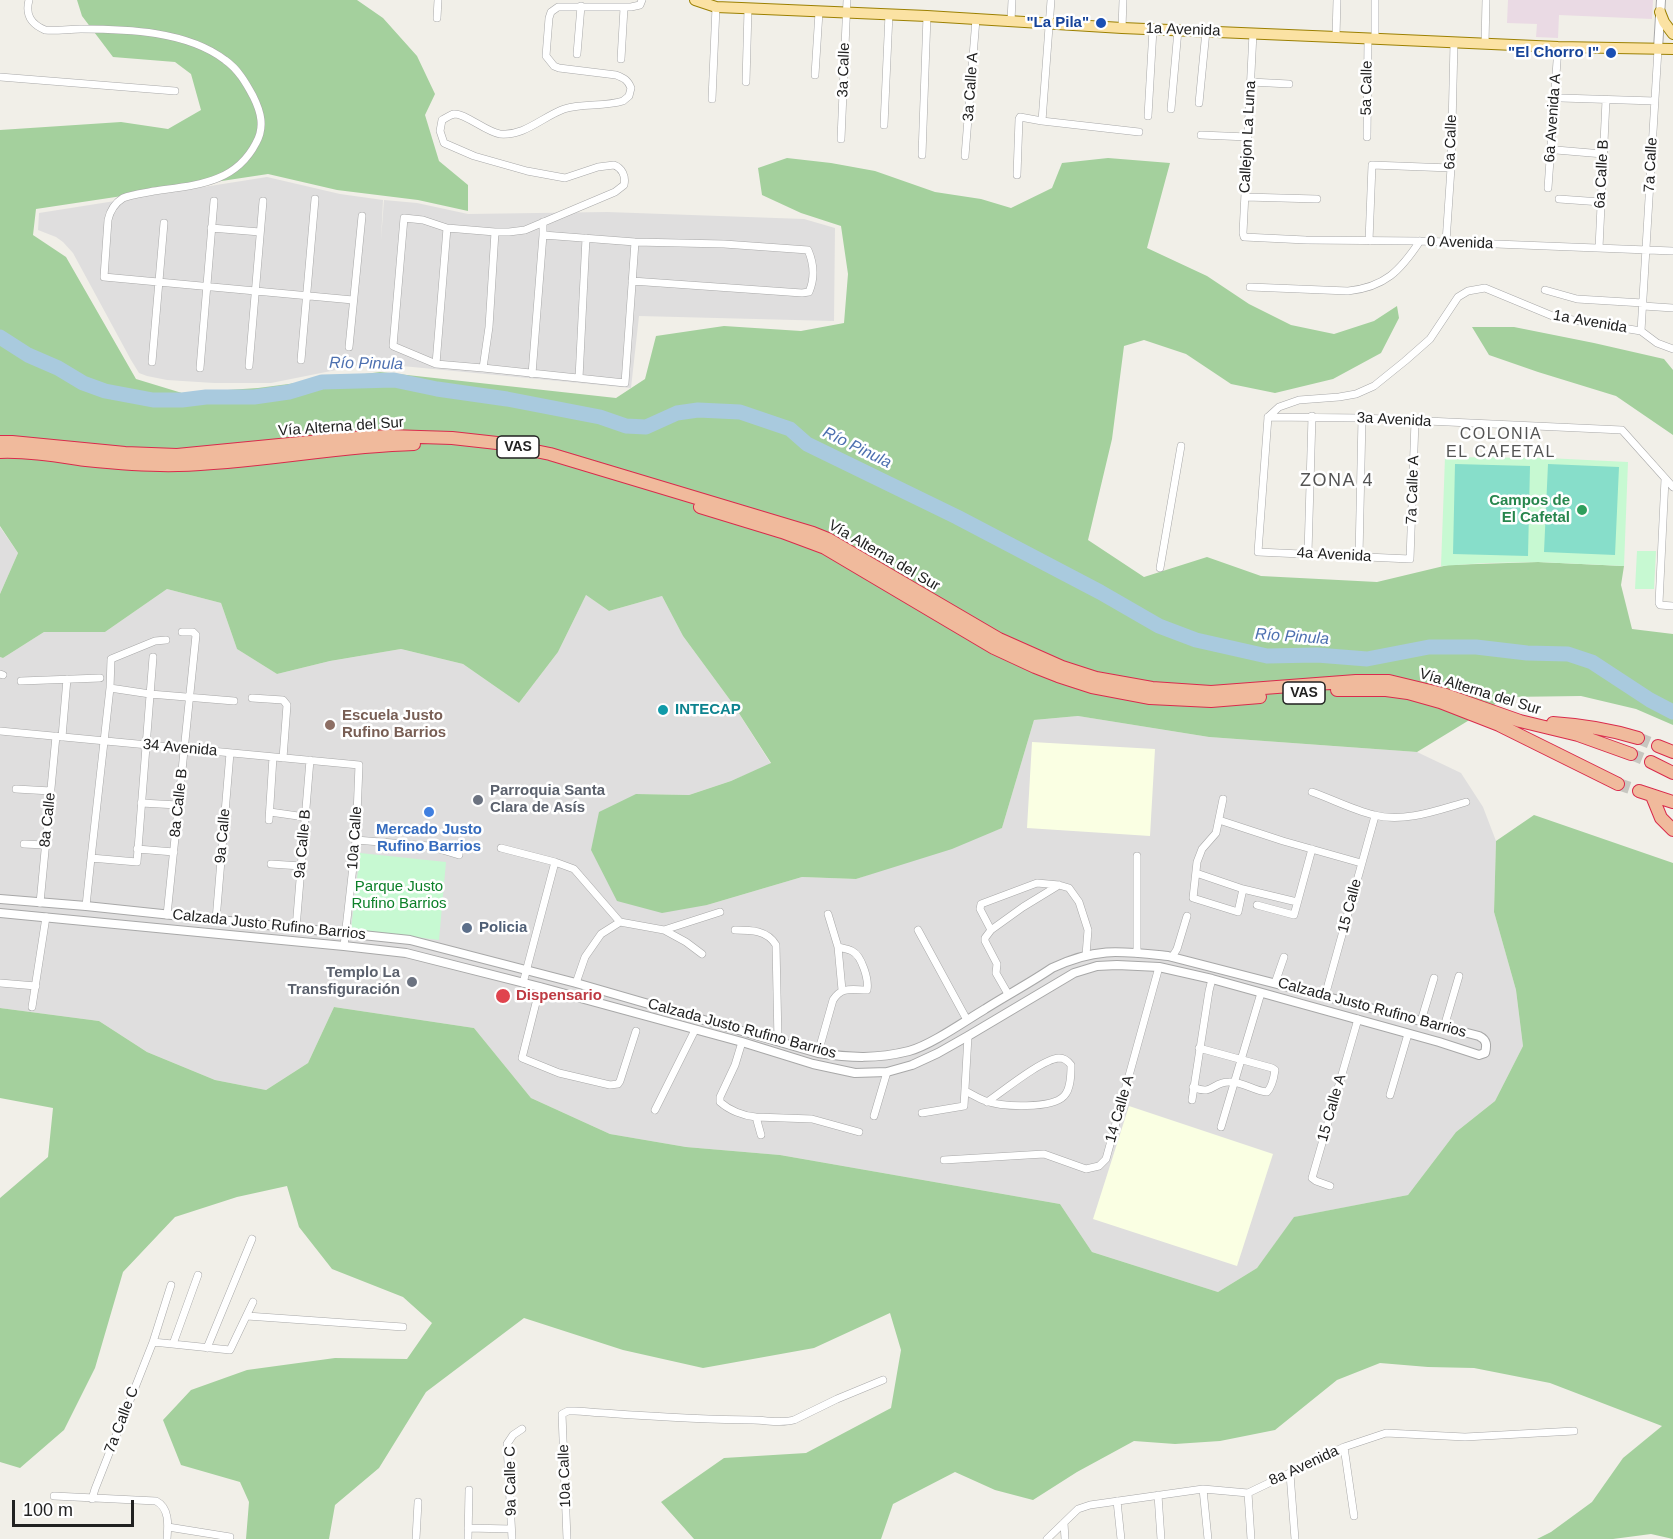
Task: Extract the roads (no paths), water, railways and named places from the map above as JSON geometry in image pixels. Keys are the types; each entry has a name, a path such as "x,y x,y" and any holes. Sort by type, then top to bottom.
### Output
{"highway":[{"name":"Vía Alterna del Sur","path":"0,442 125,453 177,455 389,436 452,438 507,445 583,463 828,539 997,644"},
{"name":"Vía Alterna del Sur","path":"0,452 175,465 389,445 450,446 496,451 614,480 811,542 997,644 1014,652 1096,678 1170,690 1211,692 1356,681 1389,681 1443,694 1520,721 1578,735 1631,754"},
{"name":"Vía Alterna del Sur","path":"1014,652 1035,667 1092,687 1150,698 1211,701 1377,689 1408,693 1448,705 1499,725 1618,784"},
{"path":"1520,721 1584,725 1638,738"},
{"path":"1658,746 1673,752"},
{"path":"1651,762 1673,773"},
{"path":"1639,791 1673,802"},
{"path":"1652,795 1661,818 1673,831"}],"main road":[{"name":"1a Avenida","path":"695,0 716,7 889,14 1122,28 1558,47 1673,49"},
{"path":"1660,12 1673,34"}],"street":[{"path":"29,0 28,11 31,21 45,30 153,33 180,39 218,55 233,67 248,87 257,103 262,121 258,140 246,159 237,168 204,183 124,198 117,204 110,213 105,241 104,277 353,300"},
{"path":"437,18 438,0"},
{"path":"635,242 625,383 436,364 393,346 404,218 423,220 447,228 495,232 525,230 621,189 624,185 622,170 614,165 560,178 474,156 444,143 441,138 440,125 442,120 455,114 491,132 512,134 525,130 564,109 618,103 626,99 631,88 627,80 622,77 559,68 549,62 546,56 549,18 551,12 558,7 624,8 640,5 642,0"},
{"name":"3a Calle","path":"841,140 847,0"},
{"path":"1011,21 1012,0"},
{"path":"1042,121 1051,0"},
{"path":"1122,28 1123,0"},
{"path":"1336,38 1337,0"},
{"name":"5a Calle","path":"1367,137 1375,0"},
{"path":"1485,0 1485,44"},
{"name":"7a Calle","path":"1641,331 1661,0"},
{"path":"577,54 581,6"},
{"path":"712,99 716,7"},
{"path":"621,59 624,8"},
{"path":"746,82 748,9"},
{"path":"815,75 819,12"},
{"path":"884,125 889,14"},
{"path":"922,155 927,16"},
{"name":"3a Calle A","path":"965,156 976,19"},
{"path":"1148,116 1153,29"},
{"path":"1171,109 1178,30"},
{"path":"1199,103 1206,32"},
{"name":"Callejon La Luna","path":"1248,238 1244,237 1243,232 1252,33"},
{"name":"6a Calle","path":"1446,242 1451,168 1454,43"},
{"name":"6a Avenida A","path":"1548,188 1558,47"},
{"path":"0,77 175,91"},
{"path":"1251,82 1289,84"},
{"path":"1561,98 1655,101"},
{"name":"6a Calle B","path":"1599,248 1606,100"},
{"path":"1017,175 1020,117 1139,132"},
{"path":"1202,135 1248,137"},
{"path":"1556,150 1603,154"},
{"path":"1369,241 1372,165 1451,168"},
{"path":"1245,197 1317,199"},
{"path":"301,360 315,199"},
{"path":"1559,199 1601,202"},
{"path":"201,368 214,201"},
{"path":"249,366 263,201"},
{"path":"349,347 362,216"},
{"path":"532,374 543,222"},
{"path":"152,362 164,223"},
{"path":"211,228 260,232"},
{"path":"436,364 447,228"},
{"path":"483,368 489,327 495,232"},
{"path":"543,235 808,250 813,262 811,290 802,293 632,281"},
{"path":"579,378 586,238"},
{"name":"0 Avenida","path":"1248,238 1420,241 1673,251"},
{"path":"1250,286 1363,290 1394,275 1420,241"},
{"name":"1a Avenida","path":"1268,417 1279,407 1299,400 1356,394 1374,386 1430,339 1458,297 1468,291 1485,288 1555,317 1641,331 1657,343 1673,349"},
{"path":"1545,290 1577,299 1673,308"},
{"path":"1308,553 1312,416"},
{"name":"3a Avenida","path":"1268,417 1312,416 1622,430 1673,487"},
{"name":"4a Avenida","path":"1268,417 1257,552 1410,559"},
{"path":"1359,556 1362,418"},
{"name":"7a Calle A","path":"1410,559 1415,421"},
{"path":"1160,568 1181,446"},
{"path":"1665,480 1659,603 1673,606"},
{"name":"8a Calle B","path":"167,915 196,635 192,632 182,632"},
{"path":"86,906 105,741 111,660 155,640 166,640"},
{"path":"91,858 137,862 153,657"},
{"path":"21,681 100,678"},
{"name":"8a Calle","path":"40,903 51,791 67,679"},
{"path":"110,688 234,701"},
{"path":"252,698 286,702 283,758"},
{"name":"34 Avenida","path":"0,731 359,765"},
{"name":"9a Calle","path":"216,920 230,753"},
{"path":"273,757 270,816 305,816"},
{"name":"9a Calle B","path":"296,928 310,760"},
{"name":"10a Calle","path":"344,946 356,840 359,765"},
{"path":"16,789 51,791"},
{"path":"1312,792 1375,816 1396,817 1421,814 1466,802"},
{"path":"1223,799 1216,833 1202,849 1197,862 1194,897 1238,912 1243,888"},
{"path":"141,802 178,805"},
{"name":"15 Calle","path":"1325,996 1375,816"},
{"path":"1219,820 1361,863"},
{"path":"356,840 429,846 459,855"},
{"path":"24,844 45,845"},
{"path":"501,848 574,869 620,922 664,930 702,954"},
{"path":"137,849 174,852"},
{"path":"1257,905 1294,915 1312,849"},
{"path":"1137,856 1137,953"},
{"path":"523,983 555,862"},
{"path":"271,864 301,866"},
{"path":"1196,873 1297,903"},
{"path":"991,930 980,909 981,904 1036,883 1059,885 1069,888 1079,902 1088,930 1086,955"},
{"path":"1008,994 996,973 997,964 985,938 991,930 1023,907 1059,885"},
{"name":"Calzada Justo Rufino Barrios","path":"0,899 410,940 576,982 819,1053 868,1058 912,1050 1066,961 1100,952 1172,957 1479,1035 1484,1038 1487,1046 1485,1053 1479,1055 1212,979 1160,967 1117,965 1097,966 1074,973 968,1036 912,1065 887,1072 855,1073 406,953 0,913"},
{"path":"664,930 720,912"},
{"path":"828,914 838,947 842,990"},
{"path":"1172,957 1177,949 1187,916"},
{"path":"32,1007 46,917"},
{"path":"576,982 585,957 602,934 620,922"},
{"path":"735,930 753,930 762,933 769,936 776,945 778,1041"},
{"path":"918,930 967,1020"},
{"path":"819,1053 833,1000 837,994 842,990 867,990 868,986 861,961 854,951 838,947"},
{"path":"1275,983 1284,957"},
{"name":"14 Calle A","path":"944,1160 1044,1154 1086,1168 1099,1166 1106,1159 1160,967"},
{"path":"1237,986 1241,974"},
{"path":"1444,1027 1459,976"},
{"path":"1037,978 1044,992"},
{"path":"1421,1021 1434,978"},
{"path":"1192,1100 1212,979"},
{"path":"0,983 36,986"},
{"path":"540,987 522,1058 559,1073 610,1085 618,1084 636,1031"},
{"path":"1221,1127 1261,993"},
{"path":"1391,1029 1394,1014"},
{"name":"15 Calle A","path":"1330,1186 1312,1178 1358,1019"},
{"path":"655,1110 696,1030"},
{"path":"1390,1095 1408,1034"},
{"path":"922,1113 964,1106 968,1036"},
{"path":"742,1042 735,1065 720,1097 720,1102 725,1107 748,1116 812,1119 859,1132"},
{"path":"799,1059 802,1048"},
{"path":"1193,1087 1202,1091 1226,1082 1234,1082 1267,1092 1275,1070 1199,1048"},
{"path":"965,1091 987,1102 1024,1106 1047,1104 1065,1095 1071,1076 1071,1065 1067,1060 1060,1058 1047,1062 987,1102"},
{"path":"874,1116 887,1072"},
{"path":"756,1117 761,1135"},
{"path":"207,1347 252,1239"},
{"path":"173,1344 198,1275"},
{"name":"7a Calle C","path":"92,1499 153,1342 171,1285"},
{"path":"153,1342 230,1350 253,1302"},
{"path":"247,1316 403,1327"},
{"name":"10a Calle","path":"567,1539 562,1414 575,1411 708,1420 787,1422 883,1380"},
{"name":"9a Calle C","path":"512,1539 507,1444 513,1435 522,1429"},
{"name":"8a Avenida","path":"1047,1539 1078,1509 1089,1505 1203,1489 1248,1493 1344,1447 1386,1433 1500,1437 1574,1431"},
{"path":"1344,1447 1354,1516"},
{"path":"1290,1474 1295,1539"},
{"path":"1203,1489 1208,1539"},
{"path":"468,1539 469,1490"},
{"path":"1248,1493 1251,1539"},
{"path":"1158,1495 1161,1539"},
{"path":"54,1496 156,1501 162,1504 166,1512 167,1539"},
{"path":"1117,1500 1121,1539"},
{"path":"416,1539 418,1502"},
{"path":"1064,1523 1065,1539"},
{"path":"168,1527 230,1537"},
{"path":"468,1528 512,1529"}],"waterway":[{"name":"Río Pinula","path":"0,337 28,355 58,368 83,383 105,391 153,400 254,397 289,392 322,382 394,380 600,417 626,426 646,427 677,413 698,410 740,412 790,429 807,444 957,517 1100,592 1159,626 1196,640 1267,656 1317,655 1367,659 1429,647 1476,647 1527,653 1568,654 1592,662 1650,700 1673,712"}],"tunnel":[{"path":"1638,738 1658,746"},
{"path":"1631,754 1651,762"},
{"path":"1618,784 1639,791"}],"place":[{"name":"\"La Pila\"","path":"1101,23"},
{"name":"\"El Chorro I\"","path":"1611,53"},
{"name":"Campos de El Cafetal","path":"1582,510"},
{"name":"INTECAP","path":"663,710"},
{"name":"Escuela Justo Rufino Barrios","path":"330,725"},
{"name":"Parroquia Santa Clara de Asís","path":"478,800"},
{"name":"Mercado Justo Rufino Barrios","path":"429,812"},
{"name":"Policia","path":"467,928"},
{"name":"Templo La Transfiguración","path":"412,982"},
{"name":"Dispensario","path":"503,996"}],"district":[{"name":"COLONIA EL CAFETAL","path":"1501,444"},
{"name":"ZONA 4","path":"1337,481"}],"park label":[{"name":"Parque Justo Rufino Barrios","path":"399,896"}]}
